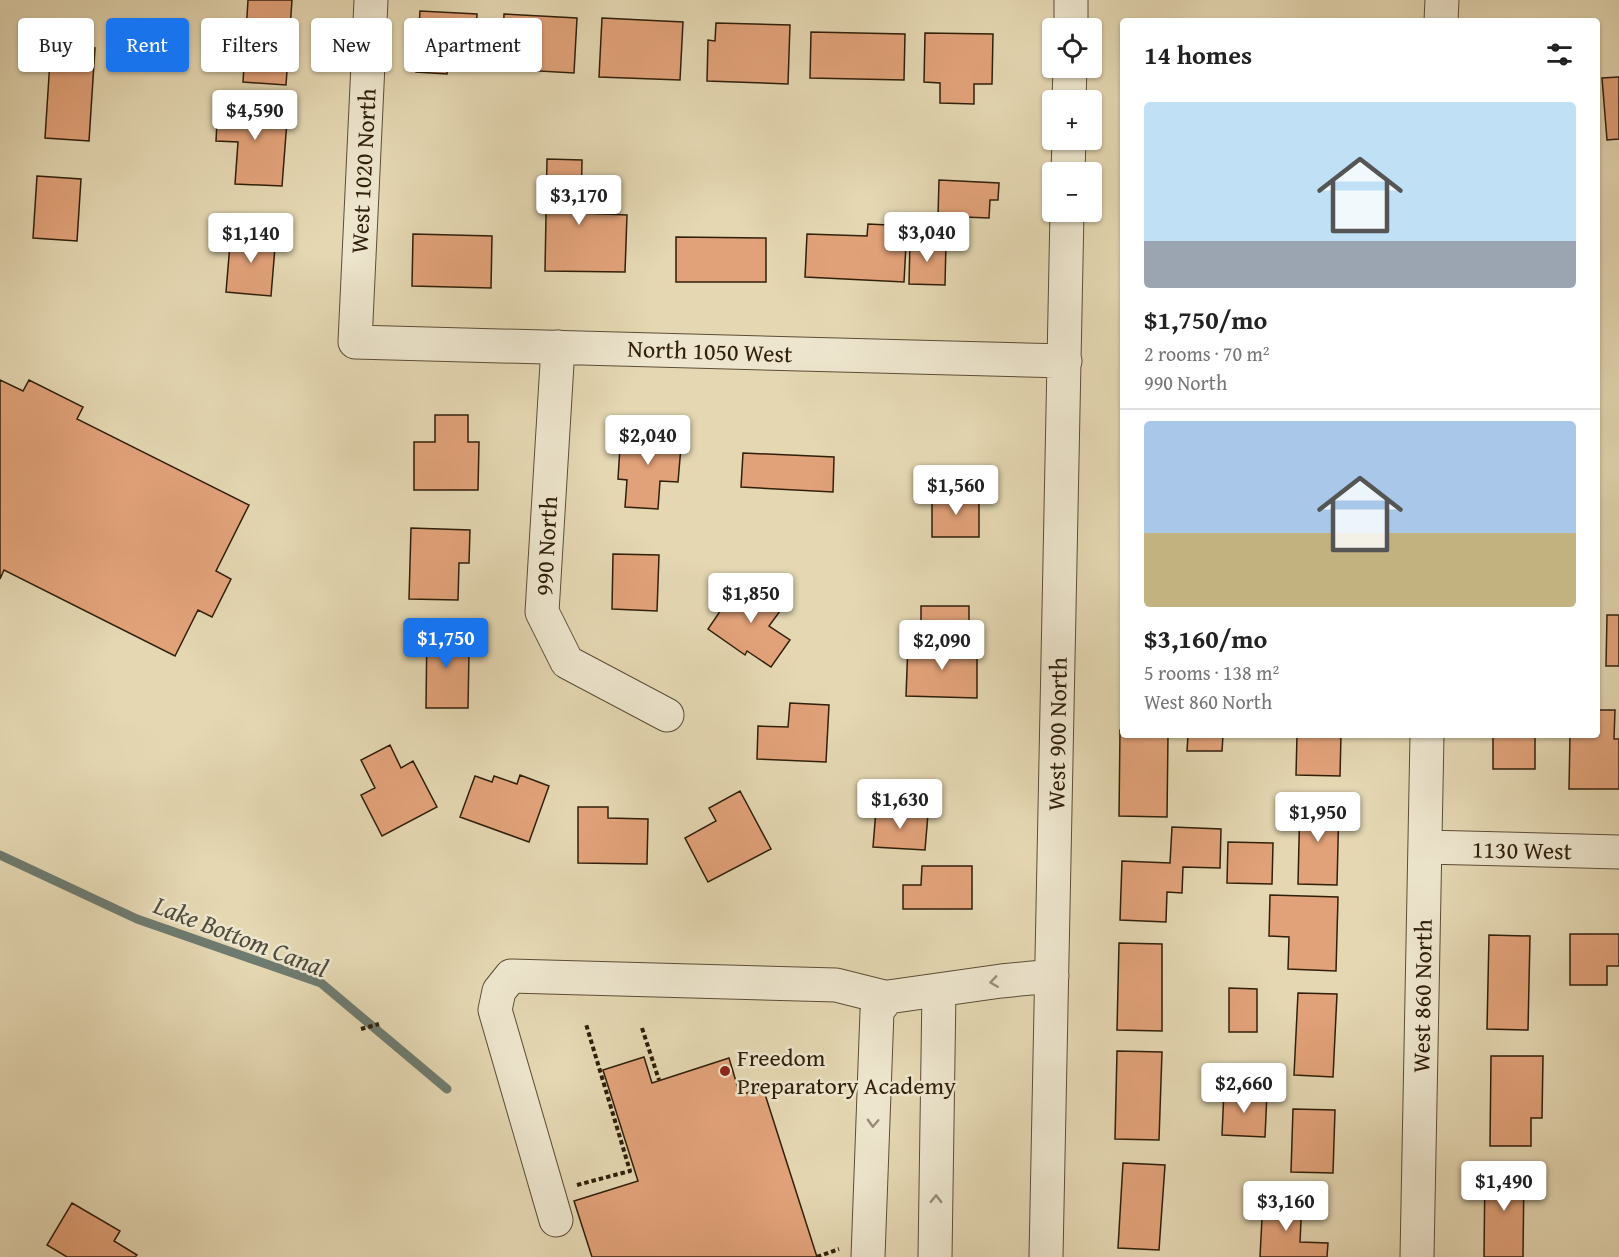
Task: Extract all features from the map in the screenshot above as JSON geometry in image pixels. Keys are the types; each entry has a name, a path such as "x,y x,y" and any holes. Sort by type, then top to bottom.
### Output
{"street":[{"name":"West 1020 North","path":"355,342 371,0"},
{"path":"1071,0 1071,18"},
{"path":"1441,18 1442,0"},
{"name":"West 900 North","path":"1046,1257 1067,222"},
{"name":"North 1050 West","path":"355,342 1065,361"},
{"name":"990 North","path":"558,347 542,612 567,662 667,715"},
{"name":"West 860 North","path":"1417,1257 1427,738"},
{"name":"1130 West","path":"1425,847 1619,852"},
{"path":"556,1220 495,1010 499,991 511,976 836,985 888,998 1052,976"},
{"path":"935,1257 939,990"},
{"path":"858,1252 877,1011 888,998"}],"path":[{"path":"361,1029 380,1024"},
{"path":"574,1186 630,1171 586,1024"},
{"path":"642,1028 659,1080"},
{"path":"817,1257 858,1252"}],"building":[{"path":"248,0 292,0 291,18 247,18"},
{"path":"420,11 477,14 477,18 420,18"},
{"path":"504,14 577,18 574,73 542,71 542,18 504,18"},
{"path":"602,18 683,22 680,80 599,77"},
{"path":"716,23 790,25 788,84 707,81 708,40 715,41"},
{"path":"811,32 905,34 904,80 810,78"},
{"path":"925,33 993,34 992,84 974,84 974,104 940,103 940,83 924,82"},
{"path":"49,72 93,72 89,141 45,138"},
{"path":"244,72 287,72 286,85 243,82"},
{"path":"416,72 447,72 447,74"},
{"path":"1619,77 1619,139 1607,140 1602,78"},
{"path":"218,103 288,108 282,186 235,184 238,142 216,141"},
{"path":"547,159 582,160 581,213 627,215 625,272 545,271"},
{"path":"37,176 81,179 77,241 33,238"},
{"path":"939,180 999,183 998,200 990,200 989,218 938,216"},
{"path":"868,224 907,226 904,282 805,277 807,234 867,236"},
{"path":"231,232 276,235 271,296 226,292"},
{"path":"413,234 492,236 491,288 412,286"},
{"path":"676,237 766,238 766,282 676,282"},
{"path":"910,241 946,242 945,285 909,284"},
{"path":"0,380 23,391 29,380 83,407 77,419 249,505 216,571 231,579 212,617 198,610 175,656 4,570 0,579"},
{"path":"435,415 468,415 468,442 479,442 478,490 414,490 414,442 435,442"},
{"path":"621,431 682,435 678,482 660,481 658,509 625,507 627,480 618,479"},
{"path":"743,453 834,457 833,492 741,487"},
{"path":"932,496 979,496 979,537 932,537"},
{"path":"411,528 470,530 469,563 459,563 458,600 409,599"},
{"path":"613,554 659,555 657,611 612,609"},
{"path":"742,579 783,607 769,626 790,640 771,667 747,651 745,655 708,629"},
{"path":"921,606 969,606 969,637 921,637"},
{"path":"1607,615 1619,615 1619,666 1606,666"},
{"path":"427,625 458,625 458,652 469,652 468,708 426,708"},
{"path":"908,644 977,645 977,698 906,696"},
{"path":"790,703 829,705 826,762 757,759 758,726 788,727"},
{"path":"1600,710 1615,710 1614,739 1619,739 1619,789 1569,789 1570,738 1600,738"},
{"path":"1120,730 1120,738 1168,738 1167,817 1119,816"},
{"path":"1188,738 1223,738 1222,751 1187,751"},
{"path":"1297,738 1341,738 1340,776 1296,775"},
{"path":"1493,738 1535,738 1535,769 1493,769"},
{"path":"390,745 401,768 413,761 437,807 382,836 361,795 375,788 361,760"},
{"path":"520,775 549,786 529,842 460,817 475,776 492,782 494,776 517,784"},
{"path":"740,791 771,849 708,882 685,838 716,821 709,808"},
{"path":"1300,800 1339,801 1337,885 1298,884"},
{"path":"578,807 608,807 608,818 648,819 647,864 578,863"},
{"path":"876,810 928,814 925,850 873,847"},
{"path":"1172,827 1221,829 1220,868 1183,867 1182,893 1167,892 1166,922 1120,920 1122,861 1170,863"},
{"path":"1228,842 1273,843 1272,884 1227,883"},
{"path":"922,866 972,866 972,909 903,909 903,885 921,885"},
{"path":"1270,895 1338,897 1336,971 1288,969 1289,937 1269,936"},
{"path":"1570,934 1619,934 1619,966 1607,966 1607,985 1570,985"},
{"path":"1489,935 1530,936 1528,1030 1487,1029"},
{"path":"1119,943 1162,944 1162,1031 1117,1030"},
{"path":"1229,988 1257,989 1257,1032 1229,1032"},
{"path":"1298,993 1337,994 1333,1077 1294,1075"},
{"path":"1117,1051 1162,1052 1159,1140 1115,1139"},
{"path":"1491,1056 1543,1056 1542,1118 1531,1118 1531,1146 1490,1146"},
{"path":"644,1057 652,1083 729,1058 740,1095 763,1088 817,1257 592,1257 574,1201 638,1181 603,1070"},
{"path":"1224,1090 1267,1093 1265,1137 1222,1135"},
{"path":"1293,1109 1335,1110 1333,1173 1291,1172"},
{"path":"1123,1163 1165,1165 1159,1250 1118,1248"},
{"path":"1485,1166 1524,1166 1523,1257 1484,1257"},
{"path":"1263,1199 1302,1201 1300,1242 1328,1243 1327,1257 1260,1257"},
{"path":"72,1203 120,1231 114,1241 137,1255 135,1257 67,1257 47,1245"}],"waterway":[{"name":"Lake Bottom Canal","path":"0,855 137,919 321,983 447,1089"}],"place":[{"name":"Freedom Preparatory Academy","path":"725,1071"}]}
